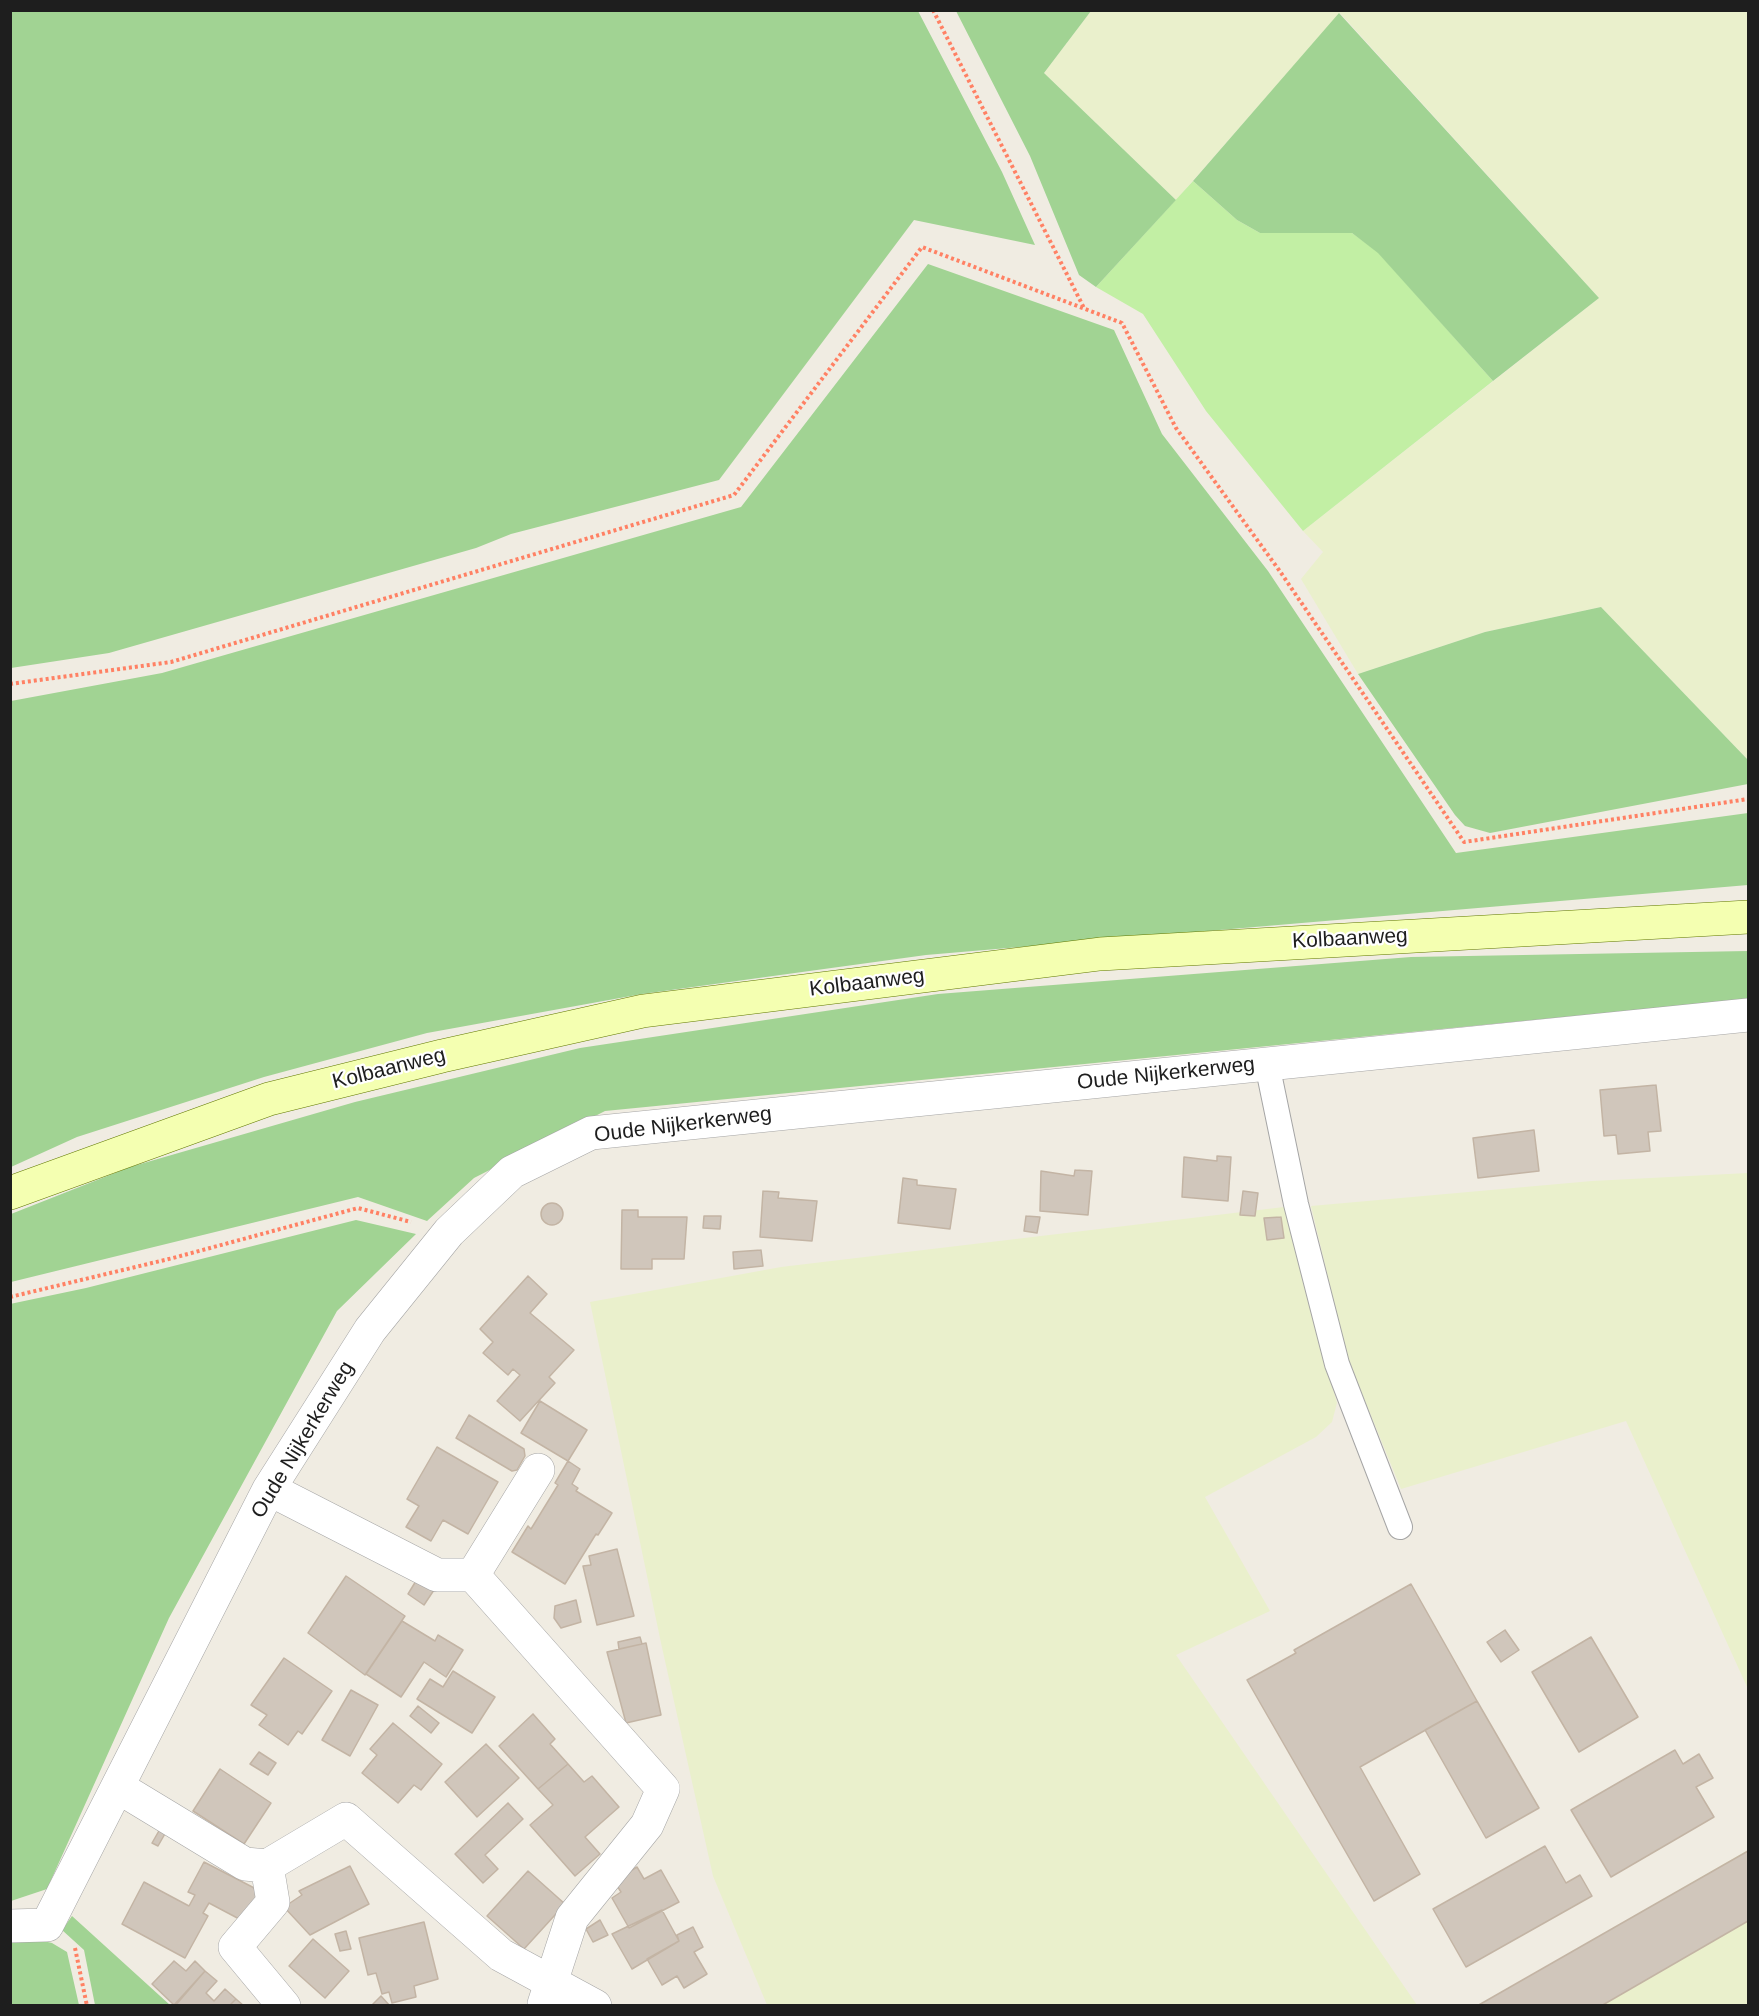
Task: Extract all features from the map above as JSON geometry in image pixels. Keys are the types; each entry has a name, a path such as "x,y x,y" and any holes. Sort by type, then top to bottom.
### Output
{"street":[{"name":"Kolbaanweg","path":"10,1193 269,1099 442,1056 643,1011 1100,954 1749,917"},
{"name":"Oude Nijkerkerweg","path":"47,1925 269,1489 370,1330 449,1232 512,1172 591,1133 1749,1015"},
{"path":"473,1575 538,1470"},
{"path":"269,1489 437,1575 473,1575 663,1789 647,1825 572,1918 548,1995"},
{"path":"118,1787 245,1864 267,1866 346,1819 548,1995 595,2006"},
{"path":"267,1866 273,1902 236,1947 284,2006"},
{"path":"10,1926 47,1925"}],"lane":[{"path":"1267,1064 1296,1204 1337,1364 1400,1527"}],"path":[{"path":"933,10 1084,308"},
{"path":"10,684 171,662 734,495 922,247 1122,323 1176,428 1279,570 1464,842 1749,799"},
{"path":"10,1297 173,1258 358,1208 449,1232"},
{"path":"47,1925 76,1949 87,2006"}],"green space":[{"path":"11,10 918,11 1002,172 1035,245 914,220 719,480 511,534 476,548 109,653 11,668"},
{"path":"956,11 1091,11 1044,73 1176,200 1096,287 1079,275 1030,156"},
{"path":"1091,11 1748,11 1748,760 1601,607 1485,632 1358,674 1301,579 1323,552 1303,531 1599,298 1340,13 1176,200 1044,73"},
{"path":"1339,13 1599,298 1493,381 1378,253 1352,233 1260,233 1237,220 1193,181"},
{"path":"1193,181 1237,220 1260,233 1352,233 1378,252 1493,381 1303,531 1206,411 1143,314 1096,287"},
{"path":"928,264 1114,330 1162,434 1268,571 1456,853 1748,813 1748,885 926,955 642,994 427,1033 264,1077 77,1137 11,1167 11,701 162,673 741,507"},
{"path":"1601,607 1748,760 1748,784 1490,833 1465,826 1455,815 1358,674 1485,632"},
{"path":"1748,951 1748,999 605,1111 474,1178 427,1221 358,1197 11,1282 11,1214 130,1167 355,1102 580,1048 938,994 1411,957"},
{"path":"1748,1173 1748,1689 1626,1421 1401,1489 1347,1357 1311,1206 1592,1181"},
{"path":"1284,1207 1337,1403 1332,1422 1316,1437 1205,1497 1270,1611 1176,1655 1417,2005 767,2005 713,1876 661,1643 590,1302 781,1267"},
{"path":"356,1220 416,1234 337,1311 169,1618 47,1889 11,1901 10,1304 86,1288"},
{"path":"1748,1850 1748,2005 1479,2005"},
{"path":"72,1916 170,2005 95,2005 84,1950 62,1930"},
{"path":"22,1936 52,1943 67,1952 79,2005 11,2006 11,1938"}],"building":[{"path":"1656,1085 1661,1131 1648,1132 1650,1151 1618,1154 1616,1135 1604,1136 1600,1090"},
{"path":"1534,1130 1539,1171 1478,1178 1473,1138"},
{"path":"1217,1156 1231,1157 1228,1201 1182,1197 1184,1157 1217,1161"},
{"path":"1075,1170 1092,1171 1088,1215 1040,1211 1041,1171 1074,1176"},
{"path":"903,1178 917,1180 917,1185 956,1189 950,1229 898,1223"},
{"path":"763,1191 779,1192 778,1198 817,1201 812,1241 760,1237"},
{"path":"1243,1191 1258,1193 1255,1216 1240,1215"},
{"path":"552,1203 560,1206 563,1214 560,1222 552,1225 544,1222 541,1214 544,1206"},
{"path":"622,1210 638,1210 638,1217 687,1217 684,1259 652,1259 652,1269 621,1269"},
{"path":"704,1216 721,1216 720,1229 703,1228"},
{"path":"1026,1216 1040,1217 1037,1233 1024,1231"},
{"path":"1281,1217 1284,1238 1267,1240 1264,1218"},
{"path":"761,1250 763,1266 734,1269 733,1252"},
{"path":"528,1276 547,1294 530,1313 574,1350 549,1377 555,1383 520,1421 497,1401 520,1375 513,1369 508,1375 483,1353 493,1342 480,1329"},
{"path":"540,1401 587,1430 568,1461 521,1433"},
{"path":"469,1415 524,1449 525,1456 517,1470 512,1471 456,1438"},
{"path":"437,1447 498,1482 468,1534 443,1520 431,1541 406,1527 419,1506 407,1499"},
{"path":"568,1461 580,1469 572,1484 578,1488 576,1491 612,1513 565,1584 512,1552 528,1526 531,1529 558,1485 555,1483"},
{"path":"617,1549 634,1616 597,1625 583,1566 591,1565 589,1556"},
{"path":"346,1576 405,1616 365,1675 308,1633"},
{"path":"419,1576 436,1587 424,1605 408,1594"},
{"path":"1411,1584 1477,1701 1360,1767 1420,1874 1374,1901 1247,1680 1296,1653 1294,1650"},
{"path":"576,1600 581,1622 561,1628 554,1618 555,1606"},
{"path":"402,1621 435,1641 438,1635 463,1650 446,1677 424,1662 401,1697 366,1674"},
{"path":"1505,1630 1519,1650 1501,1662 1487,1642"},
{"path":"640,1637 642,1644 619,1649 618,1642"},
{"path":"1591,1637 1638,1717 1579,1752 1532,1672"},
{"path":"646,1643 661,1715 626,1723 607,1652"},
{"path":"284,1658 332,1691 302,1734 298,1731 288,1745 259,1725 267,1715 251,1705"},
{"path":"453,1671 495,1697 472,1733 417,1699 430,1679 443,1687"},
{"path":"351,1690 378,1705 350,1756 322,1740"},
{"path":"1477,1701 1539,1808 1486,1838 1425,1730"},
{"path":"418,1706 439,1723 431,1733 410,1716"},
{"path":"533,1714 555,1739 550,1744 568,1764 538,1789 499,1746"},
{"path":"393,1723 442,1764 421,1790 414,1785 398,1803 362,1773 377,1755 370,1749"},
{"path":"486,1744 519,1778 477,1817 445,1782"},
{"path":"1675,1750 1683,1764 1699,1754 1713,1778 1696,1787 1714,1817 1611,1877 1571,1810"},
{"path":"259,1752 276,1763 268,1775 250,1764"},
{"path":"568,1764 584,1782 592,1776 619,1807 585,1837 600,1854 575,1876 530,1825 553,1805 538,1789"},
{"path":"220,1769 271,1803 244,1844 193,1811"},
{"path":"508,1803 523,1819 485,1855 498,1869 483,1883 455,1854"},
{"path":"160,1829 166,1832 158,1846 152,1843"},
{"path":"1545,1846 1566,1883 1580,1875 1592,1896 1466,1967 1433,1909"},
{"path":"1748,1851 1748,1921 1601,2006 1477,2006"},
{"path":"204,1862 260,1891 243,1921 209,1903 203,1913 208,1916 185,1958 122,1924 144,1882 189,1906 195,1895 188,1892"},
{"path":"350,1866 369,1904 310,1935 284,1907 302,1895 299,1891"},
{"path":"637,1867 644,1879 661,1870 679,1902 629,1928 612,1898 621,1892 614,1881"},
{"path":"528,1871 565,1904 524,1949 487,1916"},
{"path":"662,1910 679,1941 632,1969 612,1934"},
{"path":"600,1920 608,1935 593,1942 586,1929"},
{"path":"424,1922 438,1979 414,1986 416,1997 392,2003 389,1992 382,1994 376,1973 368,1975 359,1938"},
{"path":"693,1927 703,1947 694,1952 707,1974 684,1988 677,1976 662,1985 647,1959 679,1941 677,1935"},
{"path":"346,1931 351,1949 340,1951 335,1934"},
{"path":"313,1939 349,1971 325,1998 289,1966"},
{"path":"174,1961 186,1971 195,1961 205,1971 174,2005 152,1984"},
{"path":"205,1971 217,1981 206,1993 214,2001 225,1989 236,1999 229,2006 175,2006"},
{"path":"381,1996 390,2006 372,2005"},
{"path":"236,1999 244,2006 229,2006"}]}
